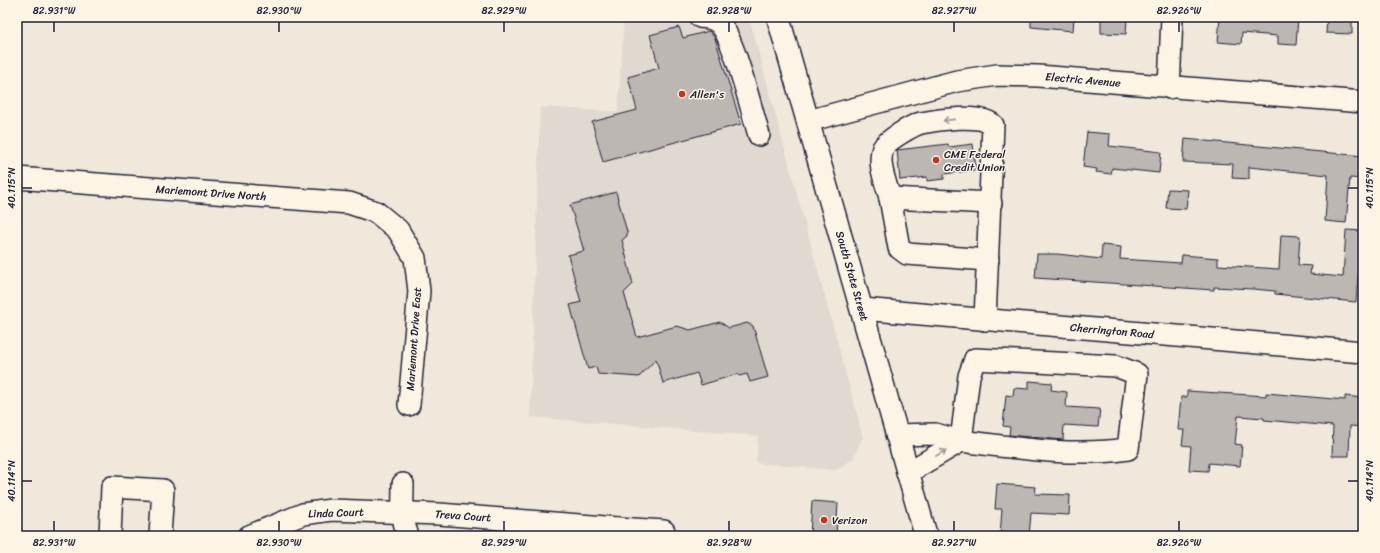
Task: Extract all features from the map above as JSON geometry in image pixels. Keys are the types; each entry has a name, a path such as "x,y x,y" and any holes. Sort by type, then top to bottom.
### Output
{"main road":[{"name":"South State Street","path":"778,17 926,536"}],"street":[{"path":"700,17 713,19 725,30 733,50 759,135"},
{"path":"1169,88 1172,17"},
{"name":"Electric Avenue","path":"808,121 957,81 996,75 1038,76 1169,88 1363,102"},
{"path":"985,320 991,203 994,131 993,125 987,122 967,118 920,123 888,141 882,150 881,164 890,198 899,248 902,252 907,254 988,260"},
{"name":"Mariemont Drive North","path":"17,178 348,203 376,212 398,230"},
{"path":"890,198 991,203"},
{"name":"Mariemont Drive East","path":"398,230 415,258 419,291 409,405"},
{"name":"Cherrington Road","path":"862,309 1363,352"},
{"path":"1116,366 1121,332"},
{"path":"896,435 935,434 961,441 1030,450 1104,452 1128,449 1137,374 1116,366 975,359 969,376 961,441"},
{"path":"907,473 961,441"},
{"path":"403,484 404,527 408,536"},
{"path":"110,536 112,487 163,490 160,536"},
{"name":"Linda Court","path":"249,536 303,514 331,510 403,513"},
{"name":"Treva Court","path":"403,513 618,532 664,531 664,536"}],"shaded area":[{"path":"624,17 749,17 863,437 853,458 836,470 756,463 758,436 530,417 540,107 618,112"}],"building":[{"path":"1031,17 1074,17 1073,31 1031,27"},
{"path":"1101,17 1127,17 1126,34 1101,33"},
{"path":"1220,17 1298,17 1296,45 1278,44 1278,36 1242,33 1241,44 1218,42"},
{"path":"1327,17 1352,17 1352,34 1326,33"},
{"name":"Allen's","path":"679,27 683,38 709,31 715,38 741,124 603,162 592,122 637,110 628,77 659,68 650,35"},
{"path":"1087,132 1110,134 1109,146 1161,152 1159,173 1112,168 1111,174 1096,172 1097,169 1083,167"},
{"path":"1185,139 1363,156 1363,179 1350,178 1346,223 1325,221 1328,175 1249,167 1249,179 1232,178 1233,164 1183,162"},
{"name":"CME Federal Credit Union","path":"948,144 949,147 973,144 976,170 944,174 944,179 927,181 927,177 900,180 897,150"},
{"path":"1168,189 1188,190 1186,209 1166,208"},
{"path":"616,192 627,232 627,236 622,240 633,284 624,293 637,337 677,326 690,330 720,322 729,328 747,323 753,326 768,377 750,382 747,374 739,376 738,374 701,385 697,373 663,383 656,359 639,377 598,374 596,367 588,369 570,305 581,302 568,255 584,251 570,205"},
{"path":"1346,230 1363,231 1363,253 1360,252 1356,302 1275,294 1275,291 1253,289 1214,287 1214,290 1035,278 1037,254 1057,254 1101,259 1102,245 1121,247 1120,259 1181,263 1182,255 1218,258 1218,265 1279,269 1281,235 1300,236 1298,265 1311,266 1310,274 1343,277"},
{"path":"1029,381 1052,383 1051,390 1067,392 1066,407 1100,409 1098,427 1064,425 1063,440 1009,435 1010,427 1003,426 1006,395 1013,396 1014,388 1029,389"},
{"path":"1187,391 1266,396 1266,393 1345,400 1345,396 1363,398 1363,427 1350,426 1349,456 1332,456 1333,426 1264,420 1264,418 1238,416 1235,444 1242,445 1240,466 1209,463 1208,471 1189,470 1191,446 1182,445 1184,430 1178,430 1181,397 1187,397"},
{"path":"997,484 1036,487 1035,494 1070,495 1069,515 1031,513 1029,536 1000,536 1002,509 995,509"},
{"name":"Verizon","path":"812,501 838,503 836,536 810,536"}],"place":[{"name":"Allen's","path":"682,94"},
{"name":"CME Federal Credit Union","path":"936,160"},
{"name":"Verizon","path":"824,520"}]}
